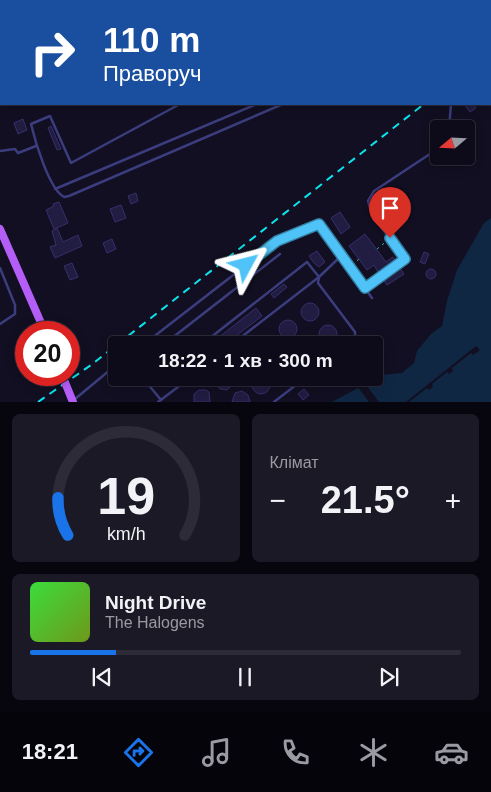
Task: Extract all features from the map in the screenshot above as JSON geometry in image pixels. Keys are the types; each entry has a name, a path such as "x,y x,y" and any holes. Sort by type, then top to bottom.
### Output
{"main road":[{"path":"1,235 39,321"},
{"path":"66,386 72,402"}],"lane":[{"path":"178,105 71,163 50,116 31,124 36,146 55,189 64,197 69,196 281,105"},
{"path":"55,189 255,105"},
{"path":"450,120 451,105"},
{"path":"0,151 15,149 18,153 36,146"},
{"path":"365,288 405,259 372,215 368,201 374,191 430,154"},
{"path":"155,336 277,241 319,224 372,298"},
{"path":"175,336 280,254"},
{"path":"243,336 342,256"},
{"path":"212,336 307,262 318,277 318,283 356,332 355,336"},
{"path":"0,268 15,304 15,314 0,324"},
{"path":"72,402 84,390 108,372"},
{"path":"149,386 160,401 180,386"},
{"path":"274,402 295,386"}],"path":[{"path":"376,250 390,238"},
{"path":"349,266 359,259"}],"water":[{"path":"491,218 491,402 332,402 362,386 383,386 383,375 402,373 414,363 417,351 431,334 442,326 447,301 457,270 484,223"}],"pier":[{"path":"476,346 480,350 473,355 471,353 452,368 453,371 449,374 447,372 432,384 433,387 429,390 427,388 409,402 406,402"},
{"path":"357,386 367,386 379,402 369,402"}],"building":[{"path":"465,105 474,105 476,108 470,112"},
{"path":"23,119 27,130 18,134 14,123"},
{"path":"51,126 61,149 57,150 48,128"},
{"path":"136,193 138,201 131,204 128,196"},
{"path":"59,202 68,223 54,229 46,210"},
{"path":"121,205 126,218 115,222 110,209"},
{"path":"340,212 350,227 341,234 331,218"},
{"path":"57,228 63,242 78,235 82,246 55,258 50,247 56,245 52,231"},
{"path":"365,234 386,262 393,257 396,262 379,274 374,265 367,270 349,246"},
{"path":"112,239 116,249 107,253 103,243"},
{"path":"317,251 325,262 319,267 309,256"},
{"path":"424,252 429,254 425,264 420,262"},
{"path":"72,263 78,277 70,280 64,266"},
{"path":"399,267 404,274 387,285 383,279"},
{"path":"429,269 433,269 436,274 435,278 429,279 426,276 426,272"},
{"path":"284,284 287,287 274,298 271,294"},
{"path":"310,303 316,306 319,312 316,318 310,321 304,318 301,312 304,306"},
{"path":"256,308 262,316 236,336 221,336"},
{"path":"288,320 296,326 296,332 292,336 284,336 279,329 282,323"},
{"path":"328,325 336,331 336,336 320,336 319,334 322,328"},
{"path":"218,386 231,386 227,390 220,389"},
{"path":"252,386 270,386 267,391 261,394"},
{"path":"304,389 309,395 303,400 298,394"},
{"path":"199,390 209,392 210,402 194,402 194,394"},
{"path":"242,391 248,395 250,402 232,402 235,393"}],"railway":[{"path":"38,402 91,365 423,105"}],"route":[{"path":"246,265 277,241 319,224 365,288 405,259 390,238"}]}
